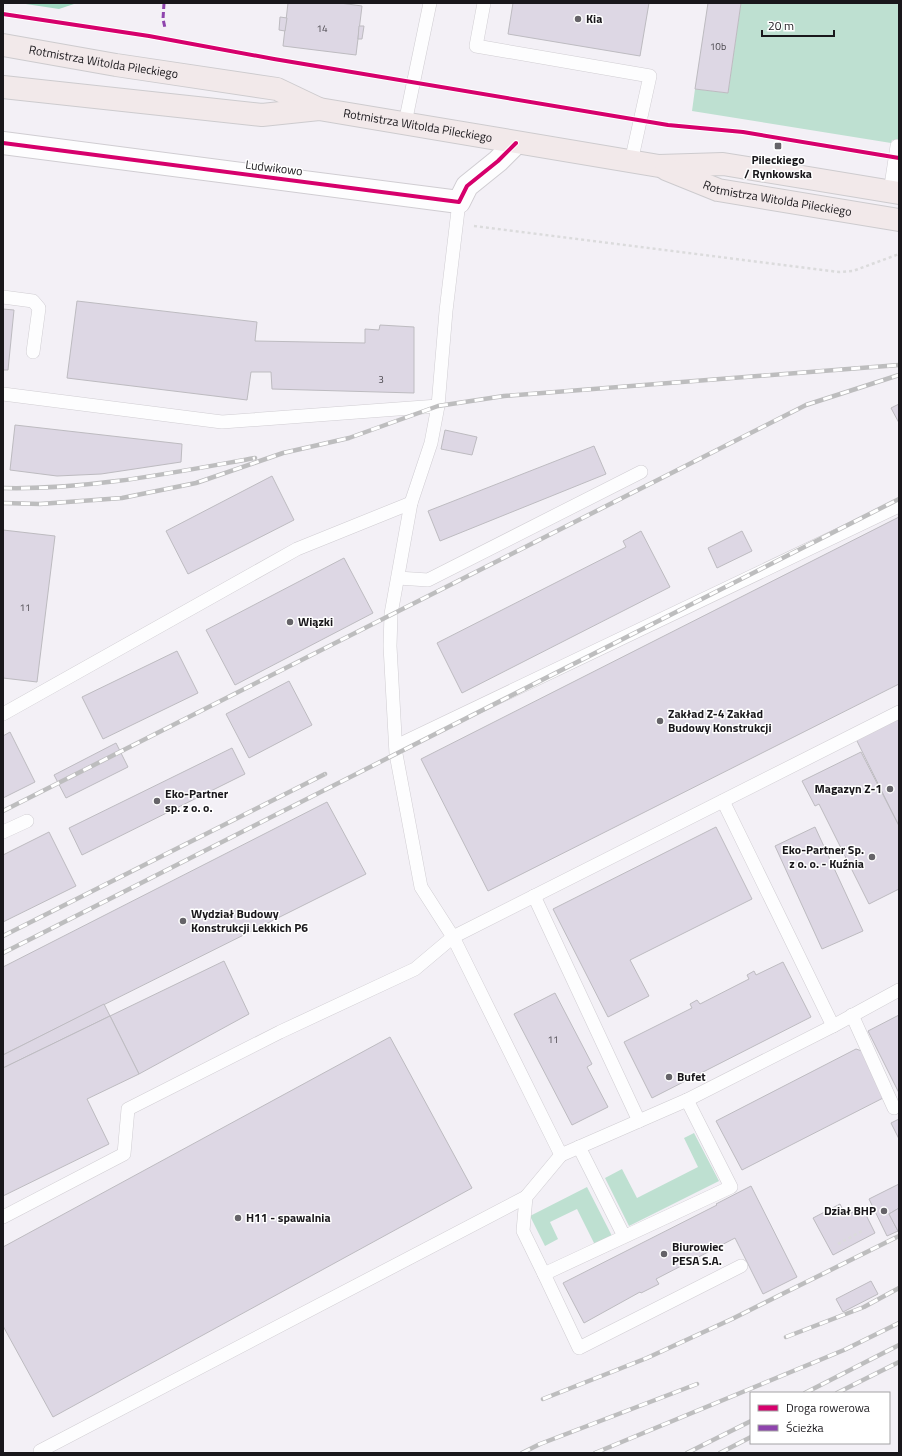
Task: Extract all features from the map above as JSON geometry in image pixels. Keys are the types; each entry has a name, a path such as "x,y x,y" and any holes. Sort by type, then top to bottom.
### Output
{"main road":[{"name":"Rotmistrza Witolda Pileckiego","path":"3,45 124,66 278,89 319,110"},
{"name":"Rotmistrza Witolda Pileckiego","path":"3,86 262,115 319,110 405,123 631,162 659,166 723,164 894,193"},
{"name":"Rotmistrza Witolda Pileckiego","path":"659,166 718,190 899,220"}],"street":[{"name":"Ludwikowo","path":"3,143 459,202"},
{"path":"459,202 467,186 498,161 516,143"}],"lane":[{"path":"405,123 430,3"},
{"path":"484,3 476,46 650,76 631,162"},
{"path":"894,193 897,146"},
{"path":"459,202 446,311 438,406 431,443 411,503 391,614 390,646 396,746 421,887 453,938 562,1155"},
{"path":"3,297 33,301 39,308 33,352"},
{"path":"3,394 222,422 438,406"},
{"path":"398,578 428,580 641,472"},
{"path":"3,714 297,549 411,503"},
{"path":"396,746 899,506"},
{"path":"3,1217 124,1154 128,1109 280,1032 415,969 453,938 899,712"},
{"path":"723,801 832,1026"},
{"path":"3,832 27,820"},
{"path":"534,896 639,1121"},
{"path":"40,1451 526,1197 562,1155 687,1100 899,990"},
{"path":"852,1015 894,1108"},
{"path":"544,1274 731,1187 687,1100"},
{"path":"579,1147 624,1236"},
{"path":"526,1197 524,1231 579,1348 741,1266"}],"path":[{"path":"457,224 839,272 853,271 899,254"},
{"path":"838,1244 862,1231"}],"green space":[{"path":"19,3 77,3 59,9"},
{"path":"741,3 899,3 899,141 892,140 891,143 692,111 695,89 728,93"},
{"path":"694,1133 719,1181 629,1226 605,1178 622,1169 637,1198 698,1167 684,1138"},
{"path":"587,1187 612,1236 595,1245 577,1209 550,1222 558,1239 545,1246 530,1216"}],"building":[{"path":"288,3 340,3 362,6 356,55 283,46"},
{"name":"Kia","path":"513,3 649,3 640,56 508,34"},
{"path":"708,3 741,3 728,93 695,89"},
{"path":"280,17 287,18 285,31 279,30"},
{"path":"359,26 364,26 362,39 358,39"},
{"path":"77,301 257,322 255,341 365,343 365,329 379,330 380,325 414,327 414,393 272,389 271,372 251,372 247,400 67,378"},
{"path":"3,309 14,310 8,370 3,370"},
{"path":"899,404 899,423 891,408"},
{"path":"15,425 182,444 181,462 101,474 57,476 10,470"},
{"path":"445,430 477,437 472,455 441,449"},
{"path":"594,446 606,474 440,541 428,511"},
{"path":"272,476 294,520 188,574 166,531"},
{"name":"Zakład Z-4 Zakład Budowy Konstrukcji","path":"899,517 899,684 488,891 421,759"},
{"path":"3,530 55,536 37,682 3,678"},
{"path":"641,531 670,587 462,693 437,643 626,547 623,541"},
{"path":"742,531 752,551 717,568 708,548"},
{"name":"Wiązki","path":"344,558 373,613 235,685 206,630"},
{"path":"177,651 198,693 103,739 82,697"},
{"path":"289,681 312,725 249,758 226,714"},
{"name":"Magazyn Z-1","path":"899,718 899,826 856,739"},
{"path":"10,732 35,782 3,798 3,736"},
{"path":"116,743 128,767 66,798 54,775"},
{"name":"Eko-Partner sp. z o. o.","path":"232,748 245,774 82,855 69,828"},
{"name":"Eko-Partner Sp. z o. o. - Kuźnia","path":"861,752 899,826 899,889 869,904 819,804 815,806 802,781"},
{"name":"Wydział Budowy Konstrukcji Lekkich P6","path":"327,802 366,874 3,1055 3,967"},
{"path":"716,827 752,899 630,960 649,996 608,1017 553,909"},
{"path":"815,827 863,931 822,949 775,846"},
{"path":"49,832 76,886 3,922 3,855"},
{"path":"224,961 249,1014 139,1074 110,1016"},
{"path":"783,962 811,1017 652,1098 624,1042 692,1008 690,1004 697,1000 700,1004 749,979 747,975 754,971 756,975"},
{"path":"555,993 592,1064 587,1067 608,1107 572,1125 514,1014"},
{"path":"104,1004 110,1016 3,1068 3,1055"},
{"path":"899,1015 899,1093 868,1031"},
{"path":"110,1016 139,1074 87,1099 109,1144 3,1196 3,1068"},
{"name":"H11 - spawalnia","path":"390,1037 472,1188 53,1417 3,1326 3,1247"},
{"path":"856,1049 865,1052 887,1096 742,1170 716,1121"},
{"path":"899,1119 899,1139 891,1123"},
{"name":"Dział BHP","path":"899,1184 899,1208 889,1214 898,1231 887,1236 869,1199"},
{"name":"Biurowiec PESA S.A.","path":"751,1186 797,1277 763,1294 735,1238 656,1279 659,1284 641,1293 640,1292 584,1323 563,1283 717,1205 716,1204"},
{"path":"840,1204 846,1216 862,1207 875,1233 833,1255 813,1218"},
{"path":"899,1208 899,1233 889,1214"},
{"path":"871,1281 878,1294 843,1312 836,1299"}],"railway":[{"path":"3,503 40,504 122,498 196,483 283,453 349,438 438,406 504,396 899,365"},
{"path":"3,811 806,405 899,375"},
{"path":"3,488 35,488 98,483 161,475 255,458"},
{"path":"3,953 899,499"},
{"path":"3,936 325,774"},
{"path":"543,1399 647,1358 732,1319 899,1236"},
{"path":"786,1337 864,1307 899,1288"},
{"path":"595,1453 844,1350 899,1323"},
{"path":"807,1392 899,1345"},
{"path":"839,1392 899,1362"},
{"path":"522,1453 540,1444 697,1384"},
{"path":"687,1453 750,1422"},
{"path":"720,1453 750,1438"}],"marked path":[{"path":"164,3 163,19 165,28"}],"cycle path":[{"path":"3,14 149,36 274,59 668,125 743,132 899,158"},
{"path":"3,143 459,202 467,186 498,161 516,143"}],"place":[{"name":"Kia","path":"578,19"},
{"name":"Pileckiego / Rynkowska","path":"778,146"},
{"name":"Wiązki","path":"290,622"},
{"name":"Zakład Z-4 Zakład Budowy Konstrukcji","path":"660,721"},
{"name":"Magazyn Z-1","path":"890,789"},
{"name":"Eko-Partner sp. z o. o.","path":"157,801"},
{"name":"Eko-Partner Sp. z o. o. - Kuźnia","path":"872,857"},
{"name":"Wydział Budowy Konstrukcji Lekkich P6","path":"183,921"},
{"name":"Bufet","path":"669,1077"},
{"name":"Dział BHP","path":"884,1211"},
{"name":"H11 - spawalnia","path":"238,1218"},
{"name":"Biurowiec PESA S.A.","path":"664,1254"}]}
